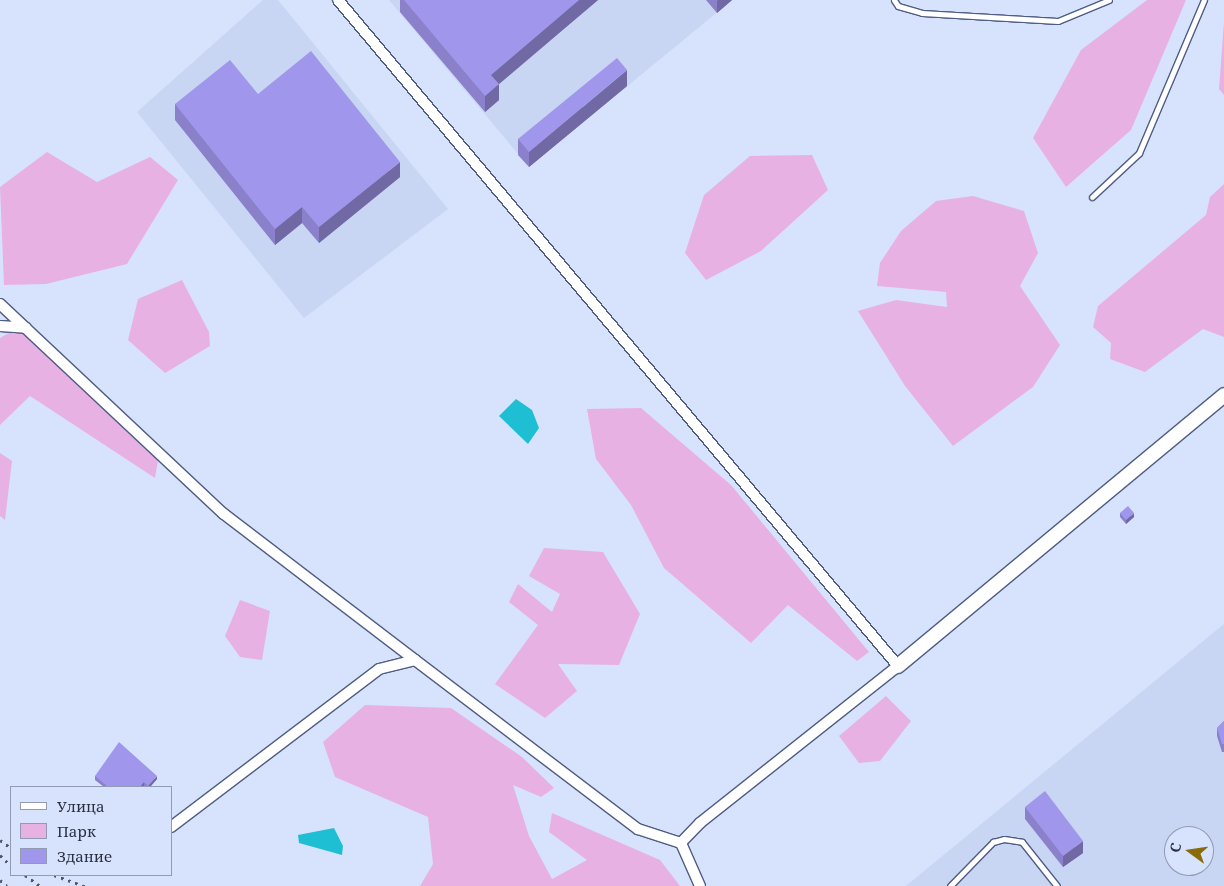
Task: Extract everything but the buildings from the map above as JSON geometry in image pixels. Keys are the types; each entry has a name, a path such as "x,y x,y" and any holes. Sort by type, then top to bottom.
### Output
{"street":[{"path":"338,0 898,666"},
{"path":"0,304 224,514 638,829 681,843 700,886"},
{"path":"0,326 26,328"},
{"path":"681,843 700,823 898,666 1224,395"},
{"path":"172,826 379,669 415,660"}],"lane":[{"path":"894,0 898,6 922,13 1058,20 1109,0"},
{"path":"1092,197 1139,153 1204,0"},
{"path":"950,886 993,842 1004,839 1022,842 1057,886"}],"shaded area":[{"path":"263,0 278,0 448,209 304,318 137,112"},
{"path":"389,0 732,0 529,167"},
{"path":"1224,624 1224,886 906,886"}],"green space":[{"path":"1147,0 1186,0 1131,130 1066,187 1033,138 1081,50"},
{"path":"1224,22 1224,95 1219,89"},
{"path":"47,152 97,182 150,157 178,180 127,264 46,284 4,285 0,187"},
{"path":"812,155 828,190 761,251 706,280 685,253 704,195 750,156"},
{"path":"1224,184 1224,337 1203,329 1145,372 1110,359 1111,343 1093,327 1098,306 1206,215 1210,197"},
{"path":"973,196 1024,211 1038,253 1020,286 1060,345 1033,387 953,446 905,386 858,311 896,300 947,307 946,292 877,286 880,263 901,231 936,201"},
{"path":"182,280 209,332 210,346 165,373 128,340 138,299"},
{"path":"18,328 160,449 155,478 30,396 0,425 0,338"},
{"path":"641,408 731,485 869,652 857,661 788,605 751,643 664,568 631,505 596,459 587,409"},
{"path":"0,453 12,461 5,520 0,516"},
{"path":"544,548 603,552 640,614 619,665 558,664 577,691 545,718 495,684 538,625 509,602 518,584 552,612 560,594 529,576"},
{"path":"240,600 270,611 262,660 240,657 225,636"},
{"path":"886,696 911,721 880,761 859,763 839,736"},
{"path":"365,705 451,708 522,757 554,788 541,797 513,785 529,836 552,879 587,860 549,832 552,813 660,860 680,886 420,886 433,864 428,817 335,777 323,742"}],"water":[{"path":"516,399 532,410 539,428 528,444 499,416"},
{"path":"334,828 343,846 342,855 299,843 298,835"}],"railway":[{"path":"0,840 10,847"},
{"path":"0,855 10,865"},
{"path":"26,876 40,886"},
{"path":"57,876 85,886"},
{"path":"0,880 7,886"}]}
